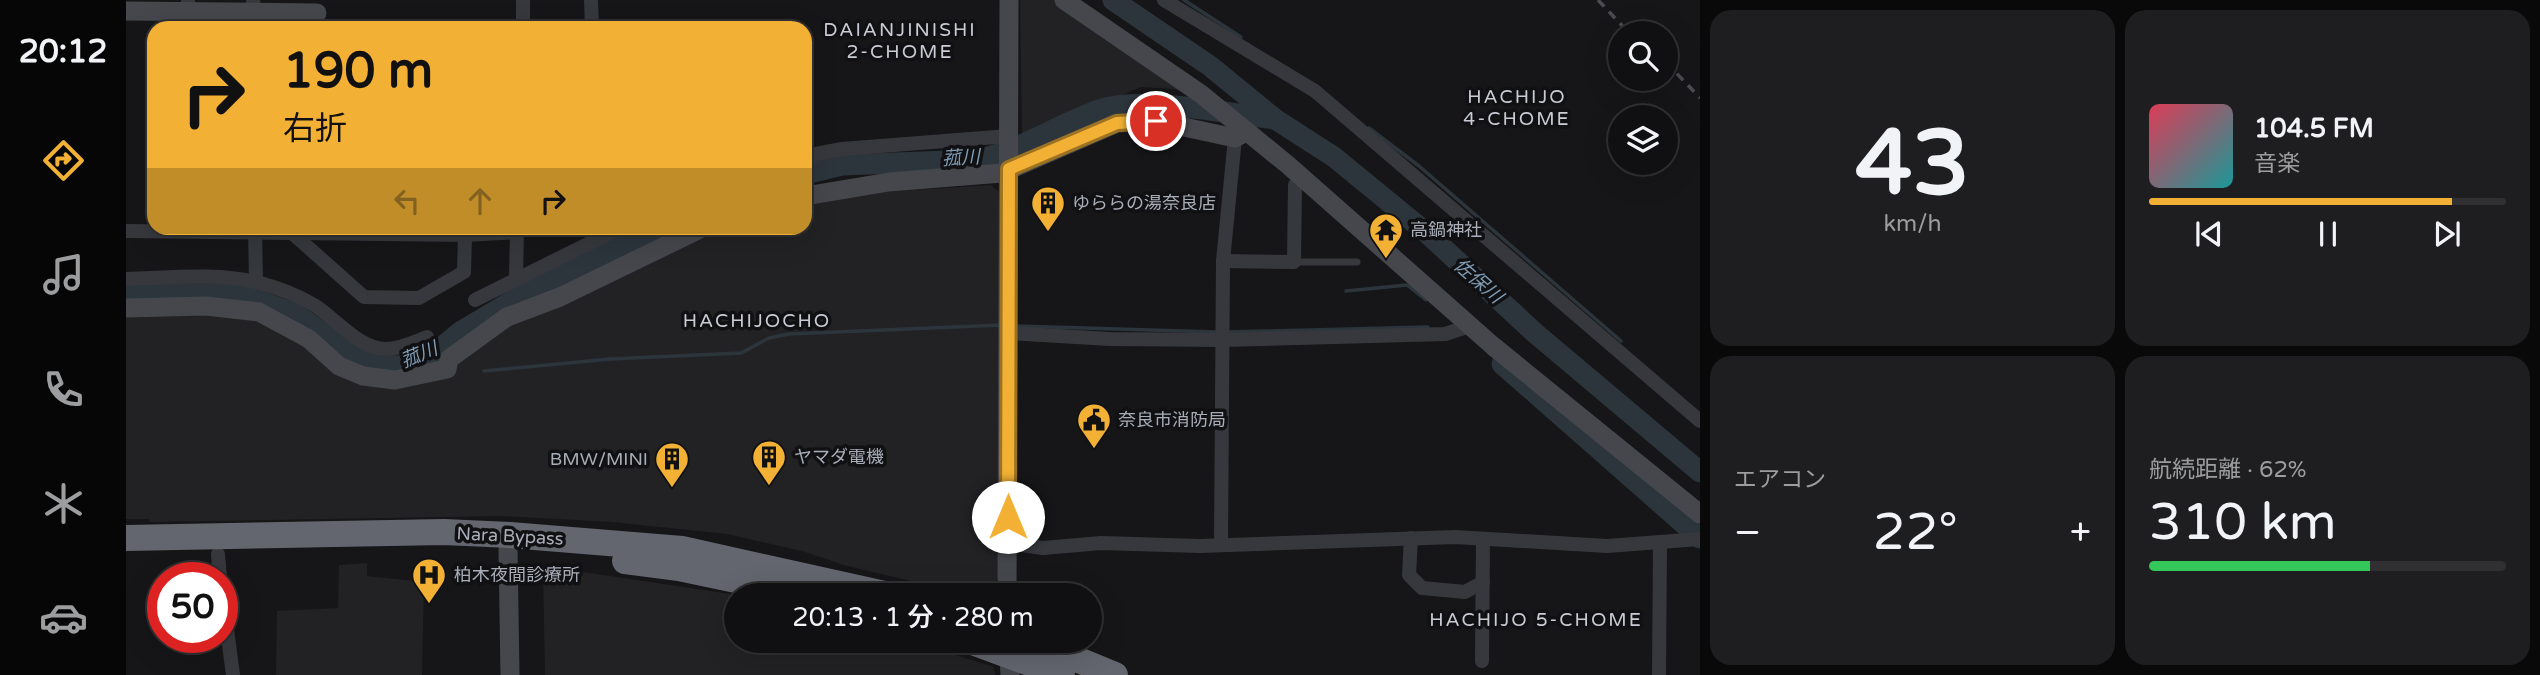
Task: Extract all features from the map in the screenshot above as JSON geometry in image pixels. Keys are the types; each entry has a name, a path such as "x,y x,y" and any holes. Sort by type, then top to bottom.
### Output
{"highway":[{"name":"Nara Bypass","path":"126,538 444,532 510,535 682,549 835,583"},
{"name":"Nara Bypass","path":"238,565 508,550 595,557 679,568 750,583"},
{"name":"Nara Bypass","path":"126,555 185,562"},
{"path":"1014,653 1062,675"},
{"path":"1014,653 1115,675"}],"street":[{"path":"523,0 523,21"},
{"path":"592,0 592,21"},
{"path":"1007,583 1009,0"},
{"path":"1064,0 1201,94 1240,135 1301,177 1470,326 1700,514"},
{"path":"1164,0 1315,91 1700,421"},
{"path":"126,11 317,13"},
{"path":"812,195 890,182 1002,173 1009,165 1117,123 1156,121 1240,135"},
{"path":"1221,544 1223,261 1240,135"},
{"path":"812,155 842,149 1009,138"},
{"path":"1223,261 1294,262 1295,185 1301,177"},
{"path":"126,231 147,231"},
{"path":"255,235 256,282"},
{"path":"294,235 364,298 419,298 464,272 465,235"},
{"path":"516,279 517,235"},
{"path":"475,300 606,235"},
{"path":"126,308 206,306 259,312 309,338 339,366 363,376 395,380 447,369 449,359 507,317 560,298 688,235"},
{"path":"126,279 215,277 256,282 281,289 314,306 374,348 387,350 427,337"},
{"path":"1009,332 1110,338 1222,340 1445,334 1470,326"},
{"path":"1411,538 1409,575 1422,588 1465,592 1483,582"},
{"path":"1008,543 1043,548 1101,543 1221,544 1483,538 1607,546 1700,539"},
{"path":"1482,661 1483,538"},
{"path":"1659,675 1660,542"},
{"path":"508,550 510,675"},
{"path":"230,653 233,675"}],"lane":[{"path":"1294,262 1357,262"}],"shaded area":[{"path":"1020,0 1059,0 1187,90 1141,87 1022,137"},
{"path":"991,185 1000,193 999,577 995,583 920,583 727,534 612,522 502,516 149,522 149,519 126,519 126,314 245,316 298,337 357,379 454,362 501,328 685,243 708,235 812,235 812,202 849,194"},
{"path":"367,563 367,576 424,582 422,675 276,675 277,611 338,608 339,565"},
{"path":"543,566 724,593 724,653 949,653 994,667 995,675 545,675"}],"waterway":[{"name":"佐保川","path":"1113,0 1210,66 1275,119 1334,157 1428,234 1535,333 1700,472"},
{"path":"1184,0 1241,37"},
{"name":"菰川","path":"812,172 842,165 976,160 1023,144 1083,116 1118,106 1162,105 1275,119"},
{"path":"1369,128 1419,166 1621,341"},
{"name":"菰川","path":"126,295 222,292 256,299 296,314 346,350 374,365 401,366 435,353 460,332 532,289 644,235"},
{"path":"1346,291 1407,285 1426,300"},
{"path":"484,371 610,359 741,353 769,338 789,334 1001,325"},
{"path":"1016,326 1218,332"},
{"path":"1226,332 1428,327"},
{"path":"1502,364 1700,538"}],"railway":[{"path":"1598,0 1618,21"},
{"path":"1678,75 1700,98"}],"place":[{"name":"ゆららの湯奈良店","path":"1048,233"},
{"name":"高鍋神社","path":"1386,260"},
{"name":"奈良市消防局","path":"1094,450"},
{"name":"ヤマダ電機","path":"769,487"},
{"name":"BMW/MINI","path":"672,489"},
{"name":"柏木夜間診療所","path":"429,605"}],"district":[{"name":"DAIANJINISHI 2-CHOME","path":"900,41"},
{"name":"HACHIJO 4-CHOME","path":"1517,108"},
{"name":"HACHIJOCHO","path":"757,321"},
{"name":"HACHIJO 5-CHOME","path":"1536,620"}],"route":[{"path":"1008,517 1009,169 1074,139 1117,123 1156,121"}]}
